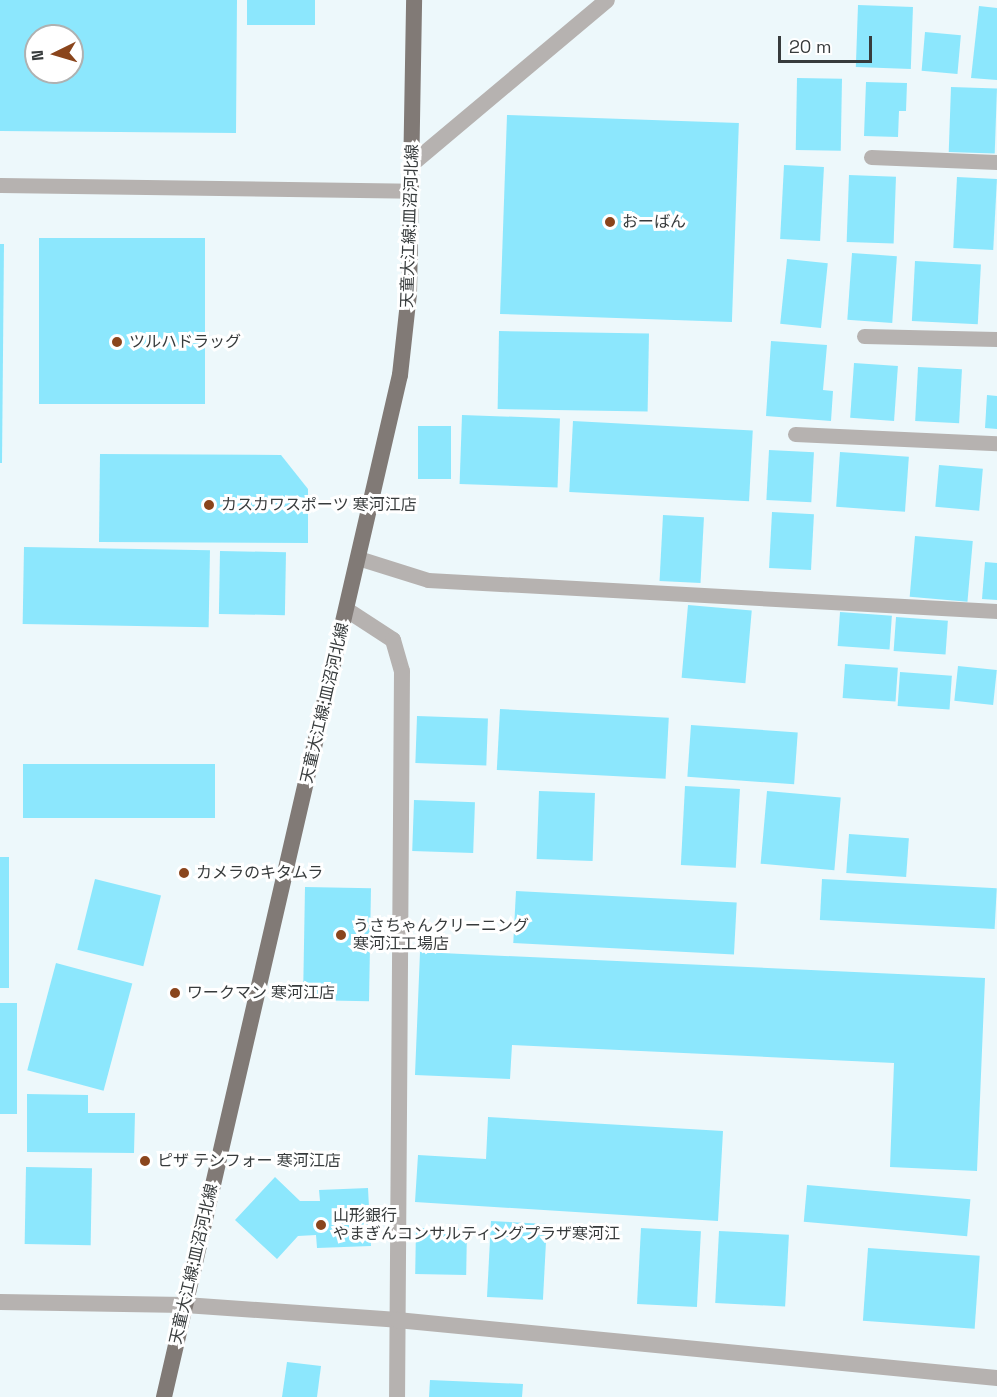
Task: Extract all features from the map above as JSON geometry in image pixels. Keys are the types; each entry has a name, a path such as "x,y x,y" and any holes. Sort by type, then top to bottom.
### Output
{"main road":[{"name":"天童大江線;皿沼河北線","path":"164,1397 400,375 409,293 414,0"}],"street":[{"path":"413,163 607,0"},
{"path":"346,610 393,640 402,671 397,1397"},
{"path":"0,1302 185,1305 397,1320 997,1378"}],"lane":[{"path":"871,158 997,162"},
{"path":"0,185 412,191"},
{"path":"864,336 997,339"},
{"path":"795,434 997,443"},
{"path":"358,558 428,580 997,611"}],"building":[{"path":"0,0 237,0 236,133 0,131"},
{"path":"247,0 315,0 315,25 247,25"},
{"path":"858,5 913,7 911,69 856,67"},
{"path":"979,6 997,8 997,80 971,78"},
{"path":"925,32 961,35 957,74 922,71"},
{"path":"797,78 842,79 841,151 796,150"},
{"path":"866,82 907,83 906,111 899,111 898,137 864,136"},
{"path":"951,87 997,89 995,154 949,152"},
{"path":"507,115 739,123 732,322 500,314"},
{"path":"784,165 824,167 820,241 780,239"},
{"path":"849,175 896,177 894,244 847,242"},
{"path":"957,177 997,179 993,250 953,248"},
{"path":"39,238 205,238 205,404 39,404"},
{"path":"0,244 4,244 2,463 0,463"},
{"path":"852,253 897,256 892,323 847,320"},
{"path":"787,259 828,263 821,328 780,324"},
{"path":"915,261 981,264 978,324 912,321"},
{"path":"499,331 649,334 648,412 498,409"},
{"path":"771,341 827,345 823,390 833,391 831,421 766,416"},
{"path":"854,363 898,366 894,421 850,418"},
{"path":"918,367 962,369 959,423 915,421"},
{"path":"987,395 997,396 997,429 985,428"},
{"path":"462,415 560,418 558,487 460,484"},
{"path":"573,421 753,430 749,501 569,492"},
{"path":"418,426 451,426 451,479 418,479"},
{"path":"769,450 814,452 811,502 766,500"},
{"path":"840,452 909,457 905,512 836,507"},
{"path":"100,454 281,455 308,489 308,543 99,542"},
{"path":"939,465 983,469 979,511 935,507"},
{"path":"772,512 814,514 811,570 769,568"},
{"path":"663,515 704,517 700,583 660,581"},
{"path":"915,536 973,541 967,602 910,597"},
{"path":"24,547 210,550 209,627 23,624"},
{"path":"220,551 286,552 285,615 219,614"},
{"path":"985,562 997,563 997,600 982,599"},
{"path":"688,605 752,611 745,683 682,678"},
{"path":"840,612 892,616 890,650 838,646"},
{"path":"896,617 948,621 946,655 894,651"},
{"path":"845,664 898,668 895,702 843,698"},
{"path":"958,666 997,670 993,705 954,701"},
{"path":"900,672 952,676 950,710 898,706"},
{"path":"500,709 669,718 666,779 497,770"},
{"path":"417,716 488,718 486,765 415,763"},
{"path":"691,725 798,732 794,784 687,777"},
{"path":"23,764 215,764 215,818 23,818"},
{"path":"685,786 740,789 736,868 681,865"},
{"path":"539,791 595,793 593,861 537,859"},
{"path":"767,791 841,797 834,870 761,864"},
{"path":"414,800 475,802 473,853 412,851"},
{"path":"849,834 909,838 906,877 846,873"},
{"path":"0,857 9,857 9,988 0,988"},
{"path":"95,879 161,895 143,966 77,950"},
{"path":"822,879 997,888 995,929 820,920"},
{"path":"305,887 371,888 369,1001 303,1000"},
{"path":"516,891 737,903 734,954 513,943"},
{"path":"420,952 985,978 977,1171 890,1167 894,1063 512,1045 510,1079 415,1075"},
{"path":"56,963 132,983 104,1091 27,1070"},
{"path":"0,1003 17,1003 17,1114 0,1114"},
{"path":"27,1094 88,1095 88,1113 135,1113 134,1153 27,1152"},
{"path":"488,1117 723,1131 718,1221 415,1202 418,1155 486,1159"},
{"path":"26,1167 92,1168 91,1245 25,1244"},
{"path":"275,1177 300,1201 320,1201 319,1190 368,1188 371,1246 317,1248 316,1235 298,1236 277,1259 235,1220"},
{"path":"807,1185 970,1199 967,1236 804,1222"},
{"path":"491,1221 547,1224 543,1300 487,1297"},
{"path":"416,1228 467,1229 466,1275 415,1274"},
{"path":"641,1228 701,1231 697,1307 637,1304"},
{"path":"719,1231 789,1235 785,1307 715,1303"},
{"path":"868,1248 980,1256 975,1329 863,1321"},
{"path":"287,1362 321,1366 317,1397 282,1397"},
{"path":"430,1380 523,1384 522,1397 429,1397"}],"place":[{"name":"おーばん","path":"610,222"},
{"name":"ツルハドラッグ","path":"117,342"},
{"name":"カスカワスポーツ 寒河江店","path":"209,505"},
{"name":"カメラのキタムラ","path":"184,873"},
{"name":"うさちゃんクリーニング 寒河江工場店","path":"341,935"},
{"name":"ワークマン 寒河江店","path":"175,993"},
{"name":"ピザ テンフォー 寒河江店","path":"145,1161"},
{"name":"山形銀行 やまぎんコンサルティングプラザ寒河江","path":"321,1225"}]}
